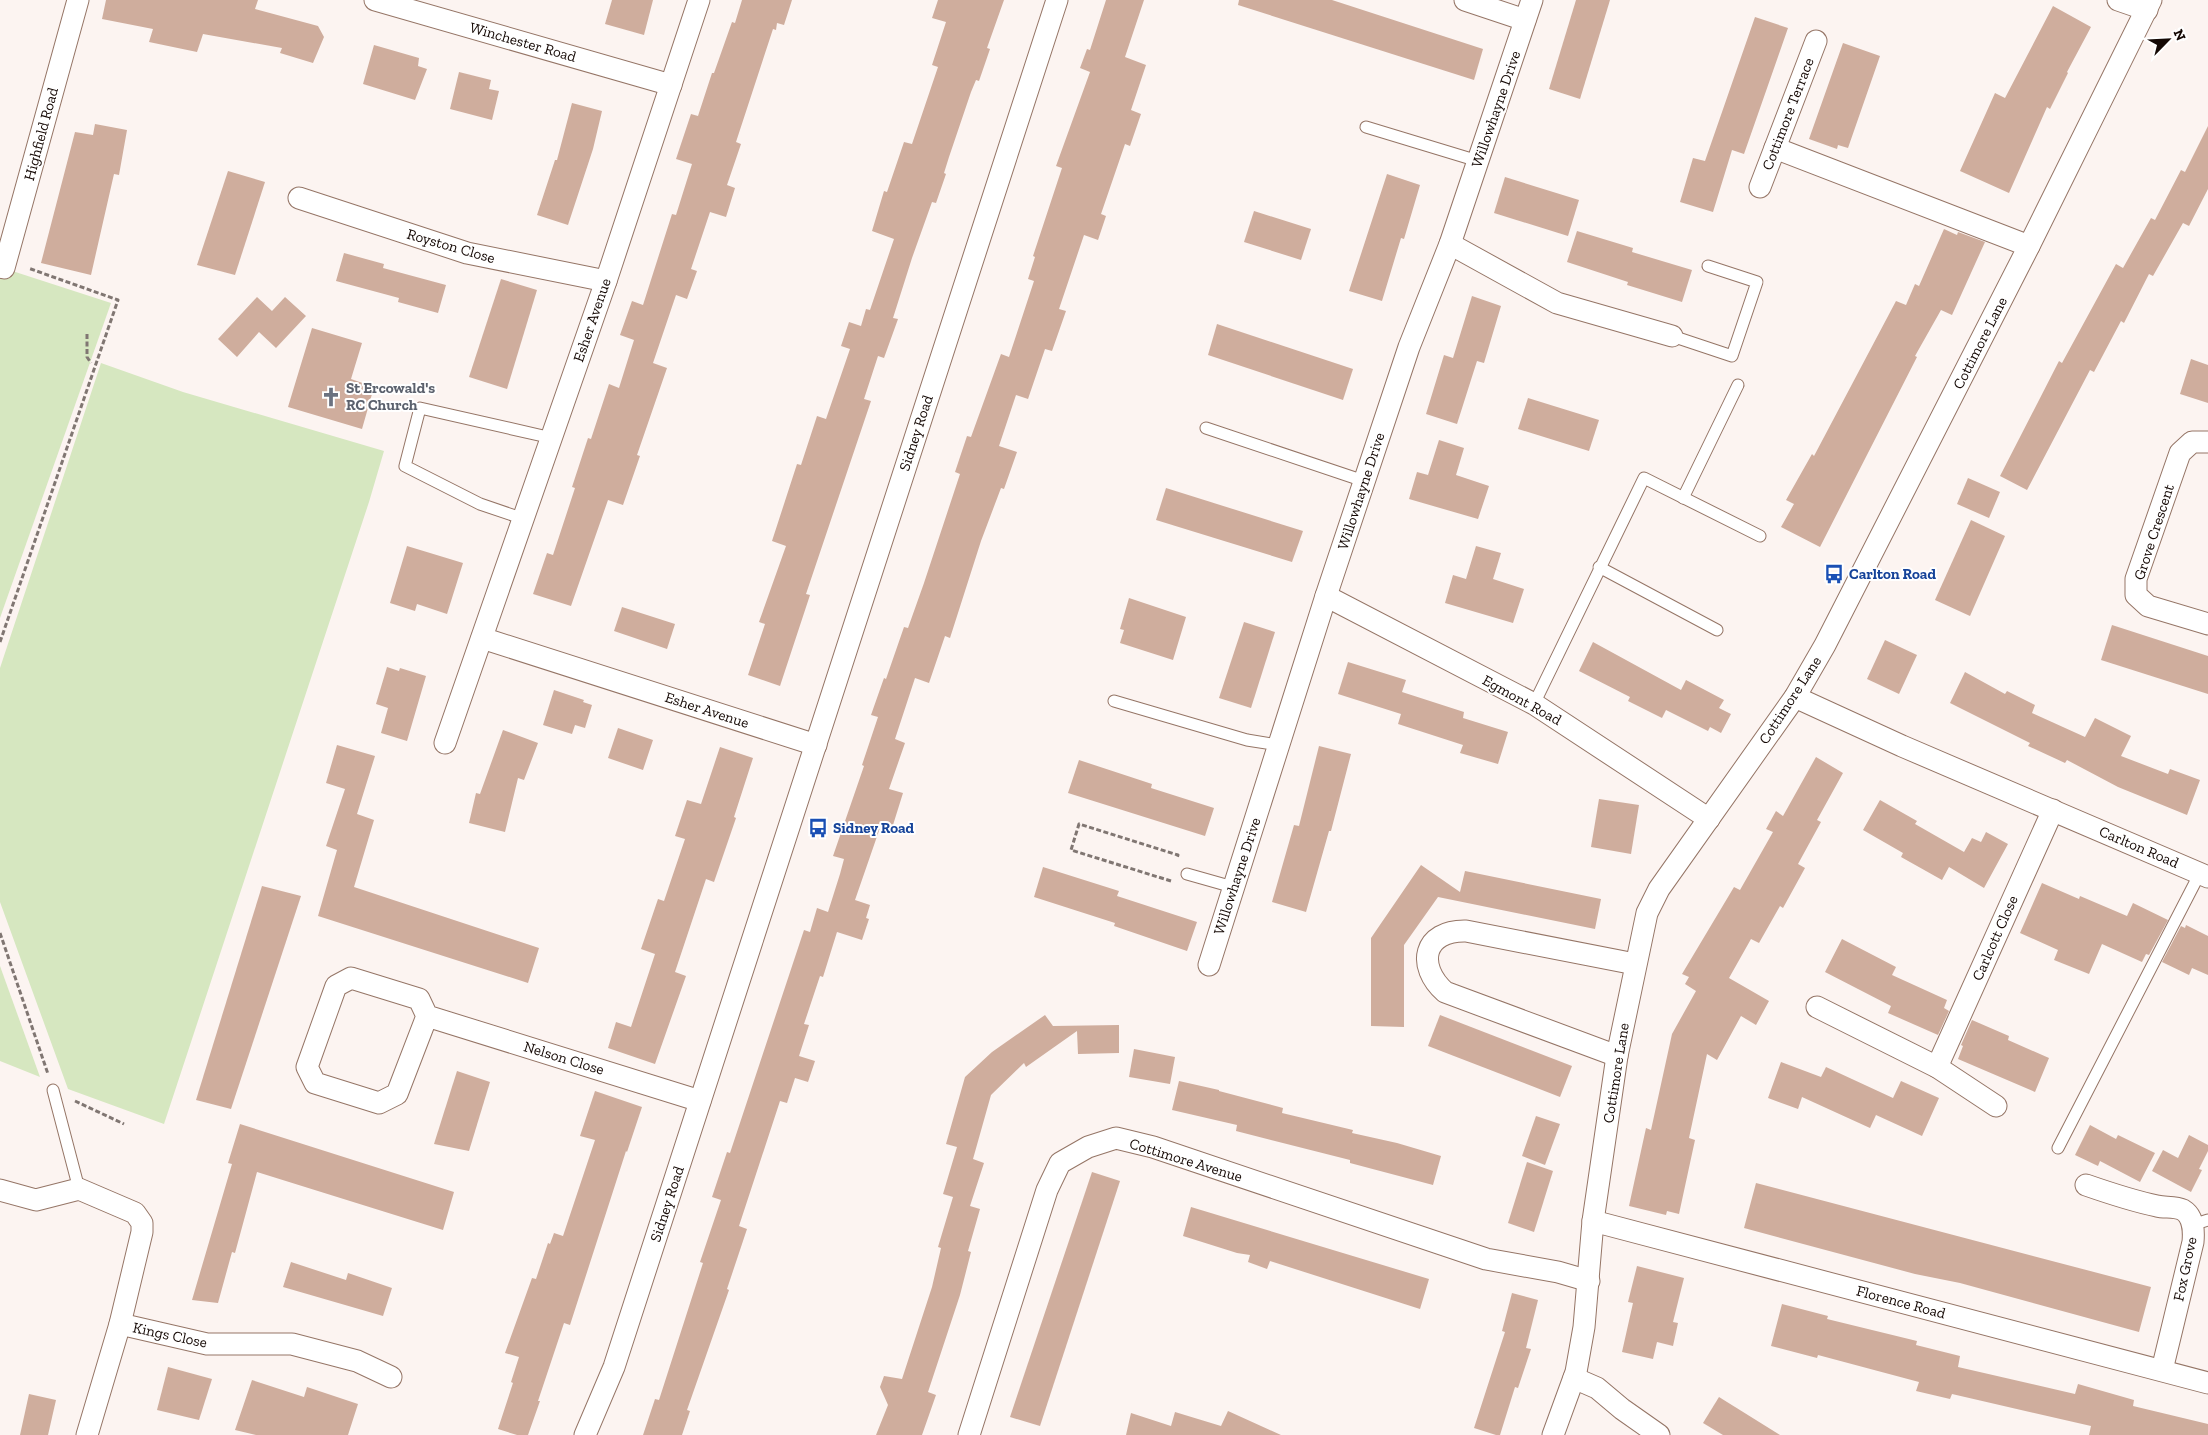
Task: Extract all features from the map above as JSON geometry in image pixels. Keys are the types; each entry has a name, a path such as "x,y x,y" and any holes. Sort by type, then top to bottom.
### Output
{"street":[{"name":"Highfield Road","path":"6,264 78,0"},
{"name":"Winchester Road","path":"375,0 671,85"},
{"name":"Esher Avenue","path":"445,743 606,282 699,0"},
{"name":"Sidney Road","path":"585,1435 614,1366 1057,0"},
{"path":"1464,0 1526,20"},
{"name":"Willowhayne Drive","path":"1209,965 1278,745 1408,347 1450,244 1532,0"},
{"path":"2118,0 2149,5"},
{"name":"Cottimore Lane","path":"1553,1435 1574,1378 1584,1327 1593,1221 1617,1056 1647,913 1659,889 1795,697 1825,645 2029,246 2149,5"},
{"name":"Cottimore Terrace","path":"1760,187 1816,41"},
{"path":"1775,148 2029,246"},
{"name":"Royston Close","path":"299,198 467,253 606,282"},
{"path":"1450,244 1557,303 1672,336"},
{"name":"Grove Crescent","path":"2208,442 2192,442 2180,453 2136,579 2136,594 2148,606 2208,624"},
{"name":"Egmont Road","path":"1326,596 1534,704 1709,819"},
{"name":"Esher Avenue","path":"482,638 816,745"},
{"name":"Carlton Road","path":"1795,697 1902,746 2204,875"},
{"name":"Carlcott Close","path":"1938,1067 2053,810"},
{"path":"1617,1056 1446,992 1431,975 1427,963 1427,951 1434,941 1453,930 1635,964"},
{"path":"351,978 419,999 427,1016 397,1094 379,1103 315,1083 307,1067 336,986 351,978"},
{"path":"1817,1007 1938,1067 1996,1106"},
{"name":"Nelson Close","path":"427,1016 700,1101"},
{"name":"Cottimore Avenue","path":"969,1435 1047,1190 1060,1163 1088,1147 1116,1138 1153,1147 1486,1259 1558,1272 1589,1281"},
{"name":"Fox Grove","path":"2086,1186 2150,1205 2184,1210 2200,1222 2193,1242 2162,1370"},
{"path":"0,1190 36,1200 78,1189 135,1213 142,1223 142,1232 120,1324"},
{"name":"Florence Road","path":"1593,1221 2208,1383"},
{"name":"Kings Close","path":"87,1435 120,1324 207,1344 292,1344 357,1360 391,1377"},
{"path":"1574,1378 1597,1388 1622,1409 1660,1435"}],"lane":[{"path":"1366,126 1478,161"},
{"path":"1672,336 1732,356 1757,282 1708,266"},
{"path":"1683,498 1738,385"},
{"path":"524,519 480,504 405,466 420,408 552,438"},
{"path":"1206,428 1364,481"},
{"path":"1534,704 1599,567 1644,478 1760,536"},
{"path":"1599,567 1717,630"},
{"path":"1114,702 1247,740 1278,745"},
{"path":"1187,874 1233,887"},
{"path":"2058,1148 2204,875"},
{"path":"53,1090 78,1189"}],"path":[{"path":"0,642 118,300 6,264"},
{"path":"87,334 87,357 91,363"},
{"path":"1172,873 1170,882 1071,850 1079,824 1178,855 1175,864"},
{"path":"0,933 53,1090 124,1124"}],"green space":[{"path":"0,267 111,303 0,618"},
{"path":"101,363 183,392 384,451 369,502 164,1124 68,1089 0,902 0,668"},
{"path":"0,966 40,1077 0,1061"}],"building":[{"path":"106,0 258,0 255,9 318,26 324,37 313,63 280,53 282,48 203,34 197,52 149,42 153,29 102,19"},
{"path":"612,0 653,0 644,35 605,24"},
{"path":"742,0 792,0 784,25 777,23 776,30 773,29 736,142 741,144 727,185 735,188 726,217 710,212 691,269 697,271 687,299 676,295 653,363 667,368 637,455 640,456 623,505 608,500 571,606 533,594 547,553 553,555 575,488 572,487 588,438 591,439 609,384 619,388 634,340 620,335 632,301 643,305 672,214 676,215 692,164 676,159 691,114 698,116 712,73 714,73 732,22 735,23"},
{"path":"938,0 1004,0 987,48 990,49 979,81 976,80 971,92 936,203 932,202 912,258 893,318 898,319 884,358 878,356 864,399 871,401 806,594 810,595 780,686 748,675 765,624 759,622 786,546 772,541 797,464 801,465 817,416 826,419 850,349 841,346 849,322 861,326 866,309 870,310 894,239 872,231 884,191 887,192 904,142 912,144 938,67 932,65 946,22 932,18"},
{"path":"1106,0 1144,0 1125,57 1146,65 1131,110 1141,114 1130,146 1125,144 1101,214 1106,216 1098,240 1084,235 1059,309 1066,311 1052,351 1045,349 1028,399 1016,395 999,446 1017,452 1004,489 1001,488 981,541 950,638 945,636 929,683 915,678 895,739 905,743 889,789 903,793 893,825 882,822 855,900 870,905 866,918 869,919 862,940 837,932 823,977 820,976 804,1024 809,1025 799,1056 815,1061 808,1082 795,1078 787,1103 780,1101 739,1226 747,1229 727,1289 729,1290 687,1410 690,1411 682,1435 643,1435 655,1399 659,1400 703,1263 700,1262 721,1200 712,1197 727,1152 730,1153 804,930 810,932 817,908 828,912 844,859 833,856 864,766 862,765 878,717 871,715 904,627 908,628 924,583 960,474 955,472 967,436 971,437 1001,354 1009,357 1034,281 1028,279 1035,257 1033,256 1062,168 1056,166 1090,72 1080,68 1087,49 1090,50"},
{"path":"1239,0 1332,0 1483,49 1474,80 1238,5"},
{"path":"1576,0 1610,0 1580,99 1549,89"},
{"path":"2053,6 2091,27 2050,109 2047,107 2009,193 1960,171 1995,93 2005,98"},
{"path":"1755,17 1788,28 1744,154 1732,150 1713,212 1680,202 1693,158 1705,161"},
{"path":"1843,43 1880,56 1848,148 1838,145 1837,149 1809,139"},
{"path":"374,45 419,58 418,66 427,69 415,100 363,84"},
{"path":"459,72 491,80 489,89 499,91 492,120 450,109"},
{"path":"572,103 602,111 593,149 568,225 537,215 555,160 557,160"},
{"path":"95,124 127,130 119,175 114,174 91,275 41,263 75,132 93,135"},
{"path":"2208,126 2208,189 2189,226 2183,223 2153,276 2149,274 2124,323 2121,321 2094,372 2090,370 2027,490 2000,476 2059,361 2062,363 2116,264 2123,268 2151,218 2155,220 2181,170 2185,172"},
{"path":"228,171 265,182 235,275 197,265"},
{"path":"1387,174 1420,185 1404,239 1401,238 1382,301 1349,291"},
{"path":"1505,177 1579,200 1568,236 1494,213"},
{"path":"1254,211 1311,229 1301,260 1244,242"},
{"path":"1944,229 1957,235 1958,232 1985,242 1952,315 1941,310 1915,356 1917,357 1820,547 1781,527 1794,504 1786,500 1812,454 1814,456 1896,301 1906,305 1915,284 1919,286"},
{"path":"1577,231 1633,248 1632,252 1692,270 1682,302 1627,285 1628,282 1567,262"},
{"path":"344,253 384,264 383,268 446,285 438,313 398,302 399,298 336,281"},
{"path":"501,279 537,290 507,389 469,377"},
{"path":"1472,296 1501,306 1484,363 1477,361 1457,424 1426,414 1444,355 1453,358"},
{"path":"257,297 272,311 285,297 306,316 276,348 259,332 237,357 218,339"},
{"path":"1217,324 1353,369 1343,400 1208,355"},
{"name":"St Ercowald's RC Church","path":"312,328 362,343 351,379 374,387 362,429 288,407"},
{"path":"2191,359 2208,365 2208,403 2180,394"},
{"path":"1528,398 1599,420 1589,451 1518,429"},
{"path":"1439,440 1464,448 1456,475 1489,486 1478,519 1409,499 1417,472 1428,475"},
{"path":"1968,478 2000,492 1989,518 1957,504"},
{"path":"1166,488 1303,531 1292,562 1156,520"},
{"path":"1971,520 2005,536 1970,616 1935,600"},
{"path":"407,546 463,563 447,614 417,604 415,611 390,603"},
{"path":"1476,546 1501,553 1493,579 1524,589 1513,623 1445,603 1453,575 1466,579"},
{"path":"1129,598 1186,617 1173,660 1120,643 1124,630 1120,629"},
{"path":"622,607 675,624 667,649 614,631"},
{"path":"1244,622 1275,632 1251,708 1219,698"},
{"path":"2112,625 2208,656 2208,694 2101,660"},
{"path":"1885,640 1917,655 1899,694 1867,679"},
{"path":"1593,642 1681,690 1686,680 1724,700 1719,708 1731,714 1721,733 1710,727 1708,731 1666,710 1662,718 1628,701 1630,697 1579,671"},
{"path":"1348,662 1406,680 1402,692 1464,712 1463,718 1508,732 1498,764 1460,753 1463,745 1398,724 1401,714 1338,694"},
{"path":"387,667 399,671 400,668 426,676 407,741 381,733 388,708 376,704"},
{"path":"1965,672 2005,694 2007,691 2035,705 2032,713 2085,737 2095,718 2131,736 2121,756 2168,774 2170,769 2200,780 2187,815 2118,787 2067,760 2065,763 2028,746 2030,743 1950,703"},
{"path":"554,690 584,700 583,702 592,705 585,728 575,725 572,734 543,725"},
{"path":"618,728 653,740 643,770 608,758"},
{"path":"503,730 538,743 524,780 518,778 505,832 469,823 476,793 480,794"},
{"path":"337,745 375,756 357,814 374,820 354,887 539,948 528,983 318,916 337,850 326,846 345,789 326,783"},
{"path":"1319,746 1351,754 1331,831 1329,831 1306,912 1272,902 1294,825 1299,826"},
{"path":"720,747 753,758 734,817 736,818 714,882 706,879 675,972 686,976 655,1064 608,1048 616,1022 631,1027 655,954 641,949 658,899 664,901 685,839 675,836 687,800 701,804"},
{"path":"1816,757 1843,773 1817,820 1821,822 1798,864 1805,868 1783,908 1780,906 1759,943 1751,939 1729,978 1769,1001 1756,1025 1741,1016 1717,1060 1707,1054 1689,1138 1695,1140 1679,1214 1667,1211 1666,1215 1629,1206 1646,1128 1651,1130 1672,1034 1696,991 1685,984 1689,977 1682,974 1734,887 1740,890 1773,832 1766,829 1776,811 1783,816"},
{"path":"1079,760 1152,784 1151,788 1214,808 1205,836 1068,793"},
{"path":"1599,799 1639,805 1631,854 1591,847"},
{"path":"1880,800 1917,821 1915,824 1964,852 1972,838 1981,842 1986,832 2008,844 1984,888 1949,867 1942,880 1901,857 1903,853 1863,830"},
{"path":"1421,865 1460,892 1465,871 1601,899 1595,929 1438,897 1404,945 1404,1027 1371,1026 1371,938"},
{"path":"1043,867 1119,891 1117,896 1197,922 1187,951 1114,926 1115,923 1034,897"},
{"path":"2042,883 2079,899 2080,896 2127,916 2133,903 2168,920 2149,955 2146,954 2142,962 2102,944 2089,974 2054,960 2058,950 2020,933"},
{"path":"262,886 301,896 231,1109 196,1100"},
{"path":"2186,925 2208,936 2208,975 2192,968 2189,975 2162,962 2181,926 2185,928"},
{"path":"1842,939 1896,967 1892,975 1947,1000 1944,1008 1949,1011 1938,1035 1888,1013 1891,1006 1825,972"},
{"path":"1045,1015 1053,1026 1119,1025 1119,1053 1078,1054 1077,1031 1026,1067 1024,1063 991,1095 973,1159 984,1163 970,1206 980,1209 968,1251 971,1252 960,1295 928,1392 936,1395 922,1435 876,1435 888,1405 880,1387 884,1376 902,1379 932,1287 941,1248 938,1247 953,1197 943,1194 957,1147 946,1144 965,1077 992,1052"},
{"path":"1440,1015 1572,1066 1560,1097 1428,1046"},
{"path":"1972,1020 2009,1036 2008,1040 2049,1058 2035,1092 1958,1059 1963,1046 1961,1045"},
{"path":"1134,1049 1175,1057 1170,1084 1129,1077"},
{"path":"1781,1062 1821,1077 1826,1067 1893,1098 1901,1081 1939,1098 1922,1136 1876,1115 1870,1128 1802,1097 1798,1109 1768,1098"},
{"path":"457,1071 490,1082 469,1151 434,1144"},
{"path":"1179,1081 1283,1108 1282,1113 1353,1130 1352,1133 1397,1143 1441,1156 1433,1185 1350,1163 1350,1160 1236,1131 1237,1125 1172,1110"},
{"path":"595,1091 642,1107 570,1325 564,1323 528,1435 517,1435 498,1429 513,1383 511,1382 519,1357 505,1353 532,1278 536,1279 548,1243 550,1244 554,1233 563,1236 595,1140 580,1136"},
{"path":"1536,1116 1560,1124 1545,1165 1522,1156"},
{"path":"240,1124 454,1192 443,1230 257,1172 235,1253 232,1252 218,1303 192,1300 232,1164 228,1163"},
{"path":"2090,1125 2116,1139 2118,1135 2155,1153 2140,1182 2100,1161 2098,1166 2075,1155"},
{"path":"2189,1135 2208,1145 2208,1151 2199,1169 2202,1170 2191,1192 2152,1171 2163,1150 2178,1158"},
{"path":"1527,1162 1553,1171 1534,1232 1508,1223"},
{"path":"1092,1172 1120,1181 1040,1426 1010,1417"},
{"path":"1756,1183 2151,1287 2139,1332 1960,1283 1915,1274 1744,1228"},
{"path":"1191,1207 1429,1279 1420,1309 1270,1261 1267,1269 1248,1262 1250,1255 1237,1253 1183,1236"},
{"path":"291,1262 346,1280 348,1273 392,1288 383,1316 283,1287"},
{"path":"1637,1266 1684,1278 1673,1322 1678,1323 1673,1346 1657,1342 1653,1359 1622,1352 1633,1303 1628,1302"},
{"path":"1512,1293 1538,1300 1526,1348 1531,1349 1518,1388 1515,1387 1500,1435 1496,1435 1474,1428 1505,1332 1502,1331"},
{"path":"1782,1304 1828,1316 1827,1319 1917,1341 1916,1345 1960,1356 1958,1367 2075,1394 2078,1384 2134,1400 2133,1406 2208,1424 2208,1435 2089,1435 2091,1426 1952,1394 1950,1399 1916,1391 1919,1382 1818,1355 1817,1358 1771,1346"},
{"path":"168,1367 212,1379 199,1420 157,1410"},
{"path":"252,1380 304,1397 307,1387 358,1404 348,1435 256,1435 235,1430"},
{"path":"29,1394 56,1400 48,1435 20,1435"},
{"path":"1719,1397 1780,1435 1723,1435 1703,1423"},
{"path":"1228,1411 1281,1435 1126,1435 1131,1413 1171,1426 1175,1412 1221,1426"}],"place":[{"name":"St Ercowald's RC Church","path":"331,397"},
{"name":"Carlton Road","path":"1834,574"},
{"name":"Sidney Road","path":"818,828"}]}
